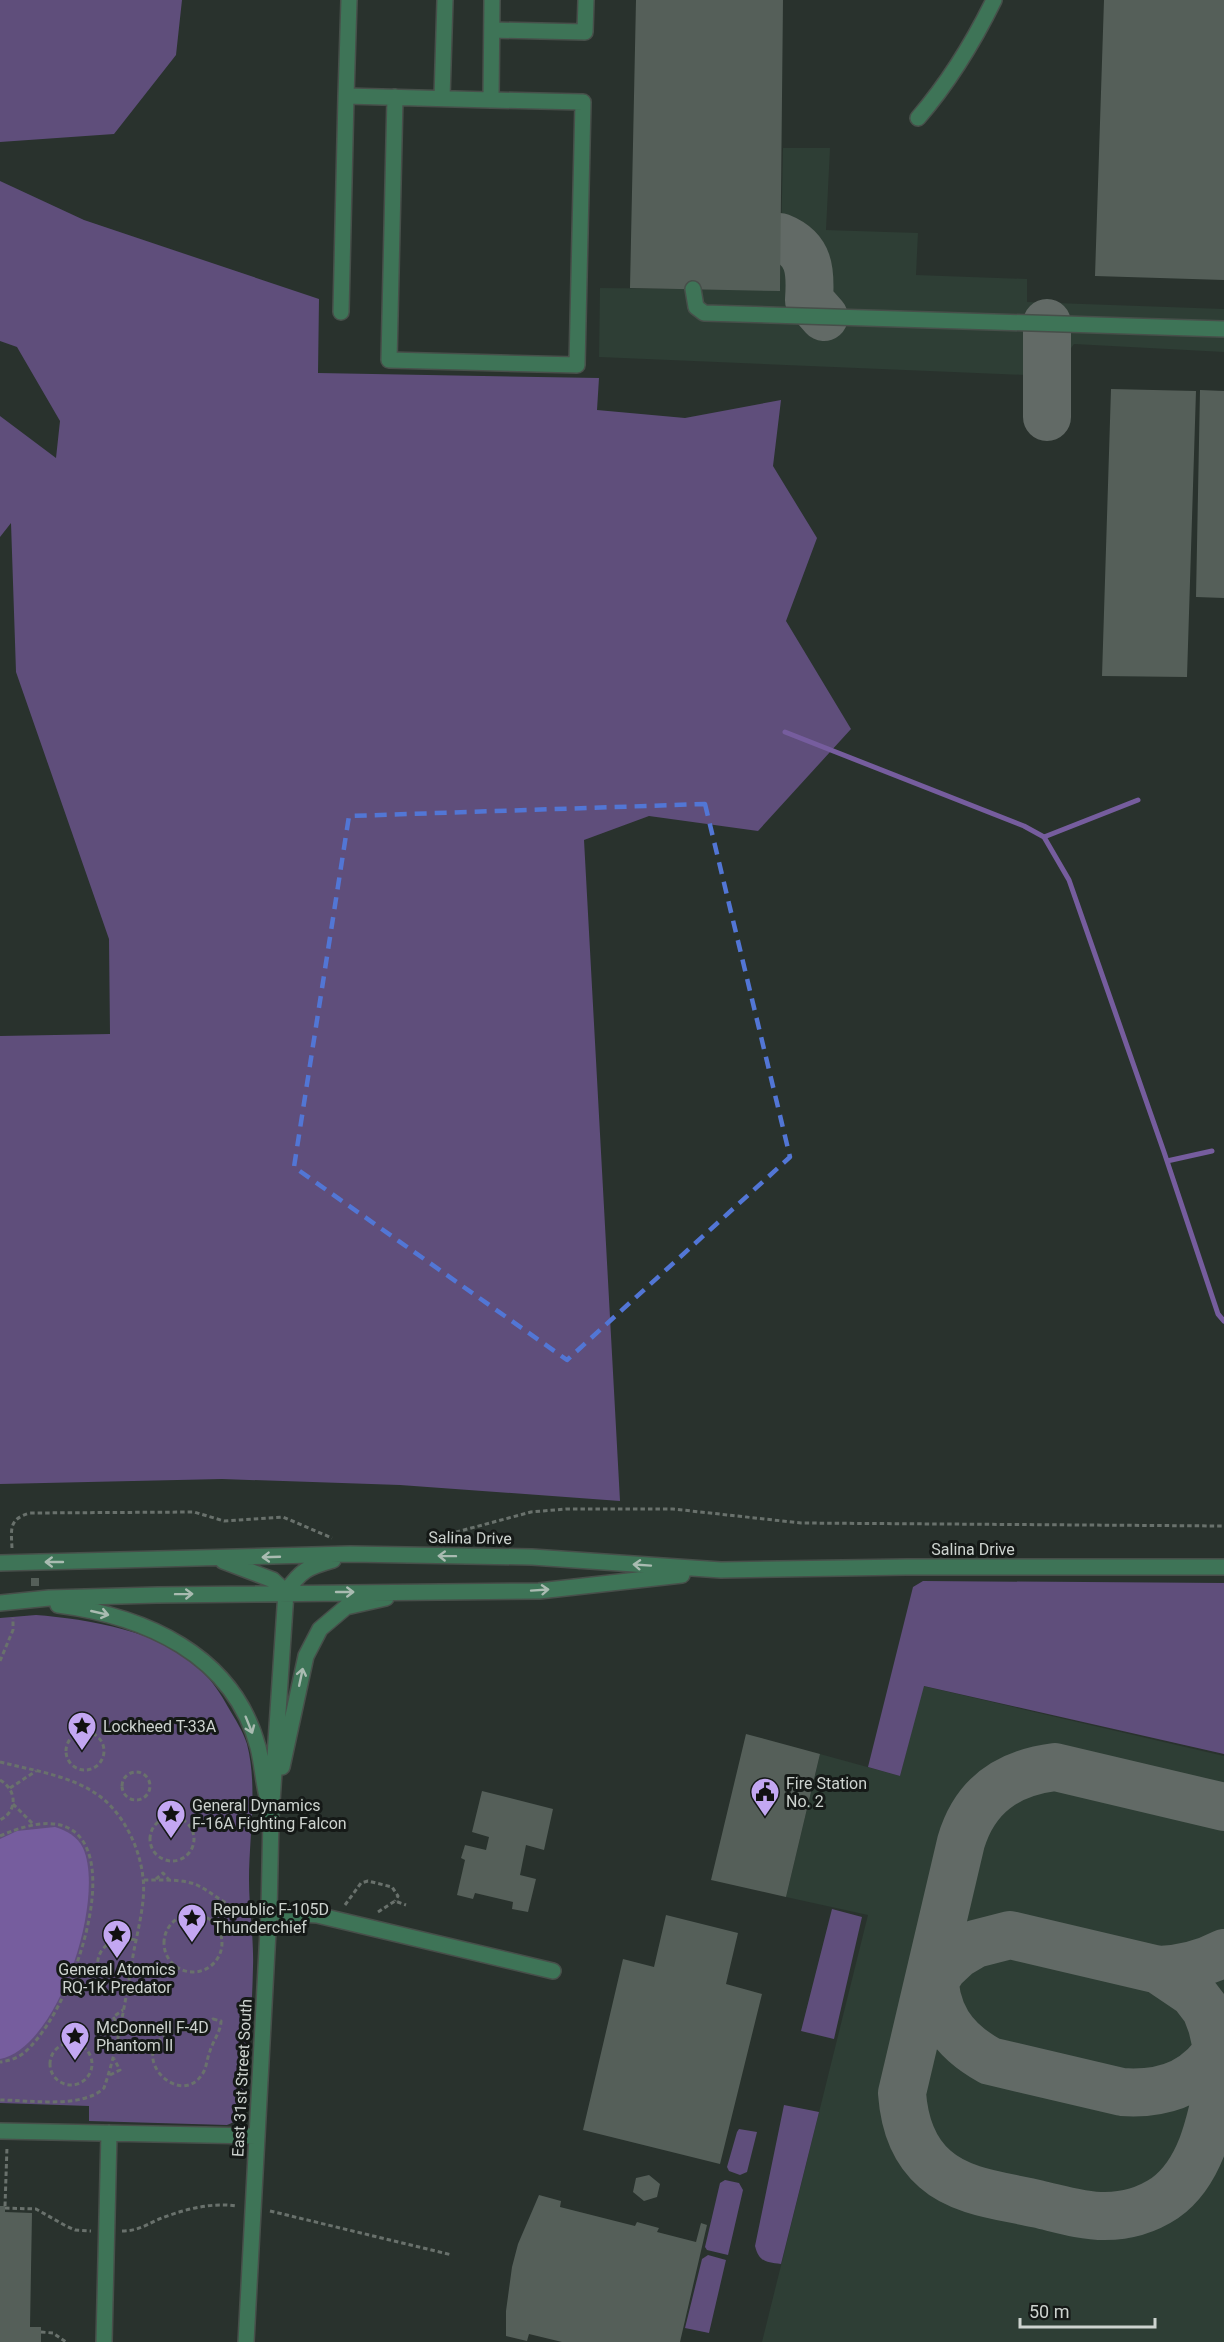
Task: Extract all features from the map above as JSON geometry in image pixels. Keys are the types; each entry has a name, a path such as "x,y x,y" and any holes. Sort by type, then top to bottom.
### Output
{"street":[{"path":"341,312 349,0"},
{"path":"442,99 445,0"},
{"path":"491,100 492,0"},
{"path":"492,30 585,32 586,0"},
{"path":"918,118 943,89 975,38 994,0"},
{"path":"346,96 395,97 442,99 583,102 578,364 389,360 395,97"},
{"path":"693,289 696,307 704,313 1224,329"},
{"path":"286,1592 297,1575 314,1566 350,1554"},
{"name":"Salina Drive","path":"6,1562 350,1554 532,1557 721,1570 906,1567 1224,1567"},
{"name":"Salina Drive","path":"218,1558 273,1581 286,1592"},
{"name":"Salina Drive","path":"11,1601 286,1592 539,1590 721,1570"},
{"name":"Salina Drive","path":"271,1817 306,1656 320,1629 346,1607 414,1591"},
{"name":"East 31st Street South","path":"246,2342 269,1912 271,1817 286,1592"},
{"name":"East 31st Street South","path":"11,1601 79,1608 130,1620 172,1639 196,1654 217,1674 246,1716 258,1747 271,1817"},
{"path":"269,1912 317,1915 553,1971"},
{"path":"3,2136 109,2133 257,2136"},
{"path":"104,2342 109,2133"}],"path":[{"path":"432,1538 531,1512 566,1509 673,1509 801,1523 1224,1526"},
{"path":"6,1562 13,1523 18,1516 30,1513 194,1512 224,1521 283,1517 338,1541"},
{"path":"0,1662 13,1630 11,1601"},
{"path":"84,1732 96,1736 103,1747 101,1760 92,1768 85,1770 74,1767 65,1752 69,1740 72,1736 84,1732"},
{"path":"0,1762 66,1780 95,1793 114,1810 128,1831 144,1880 124,2010 114,2059 104,2088 100,2092 75,2102 0,2100"},
{"path":"10,1788 36,1771"},
{"path":"131,1772 145,1774 150,1782 149,1792 142,1799 128,1798 122,1786 124,1778 131,1772"},
{"path":"0,1780 10,1788 13,1804 9,1814 0,1820"},
{"path":"13,1804 34,1824"},
{"path":"172,1817 186,1821 195,1839 190,1852 185,1857 172,1861 158,1856 151,1843 153,1828 165,1818 172,1817"},
{"path":"0,1836 18,1827 34,1824 65,1826 82,1838 92,1861 94,1888 91,1918 74,1973 63,1999 25,2052 15,2058 0,2062"},
{"path":"154,1880 163,1873 170,1881"},
{"path":"345,1906 361,1882 368,1881 392,1887 398,1896 395,1901"},
{"path":"194,1914 204,1916 213,1922 222,1939 222,1950 218,1959 202,1971 192,1972 175,1966 165,1951 164,1942 170,1925 177,1919 194,1914"},
{"path":"127,1991 111,1987 105,1982 100,1975 98,1959 106,1945 113,1941 120,1938 136,1940"},
{"path":"120,2028 113,2017 124,2010"},
{"path":"213,2019 218,2019 221,2021 221,2027 211,2046 203,2074 189,2084 172,2084 165,2080 155,2066 154,2050 165,2035 198,2028 213,2019"},
{"path":"71,2043 85,2048 92,2061 89,2075 78,2084 71,2086 58,2081 54,2077 50,2064 54,2051 71,2043"},
{"path":"109,2076 120,2070 114,2059"},
{"path":"3,2136 5,2207 36,2209 75,2230 133,2231 167,2217 208,2206 228,2204 272,2211 452,2255"},
{"path":"41,2332 53,2333 66,2342"}],"highlighted area":[{"path":"705,804 790,1157 567,1360 294,1167 349,816"}],"shaded area":[{"path":"0,0 182,0 176,55 114,134 0,142"},
{"path":"783,148 830,148 826,230 918,233 916,275 1027,279 1027,302 1224,309 1224,352 1074,344 1066,355 1068,407 1062,426 1054,429 1042,429 1029,416 1025,375 599,357 600,288 780,290"},
{"path":"0,181 84,220 319,299 318,373 599,378 597,410 685,418 781,400 773,466 817,538 786,621 851,729 758,831 649,816 584,840 620,1501 400,1485 222,1479 0,1484 0,1036 110,1034 109,939 16,672 11,523 0,537 0,416 56,458 60,421 17,347 0,341"},
{"path":"923,1581 1224,1583 1224,1754 924,1686 900,1776 868,1767 913,1587"},
{"path":"36,1615 124,1629 167,1646 185,1657 201,1670 222,1697 239,1725 247,1744 252,1777 249,1880 253,1956 252,2002 245,2108 238,2119 227,2125 89,2121 89,2106 0,2103 0,1618"},
{"path":"923,1686 1224,1756 1224,2342 762,2342 868,1915 786,1897 820,1754 900,1776"},
{"path":"55,1827 71,1834 83,1848 88,1871 88,1901 82,1934 72,1968 58,2001 41,2029 21,2049 0,2059 0,1839 17,1831"},
{"path":"832,1909 862,1917 834,2039 801,2031"},
{"path":"784,2105 819,2112 781,2264 771,2263 761,2258 755,2246"},
{"path":"739,2129 757,2132 747,2172 740,2175 729,2171 727,2167"},
{"path":"725,2180 739,2183 743,2190 728,2255 707,2250 705,2247 720,2183"},
{"path":"708,2255 726,2260 709,2333 685,2328 702,2259"}],"building":[{"path":"636,0 783,0 780,291 630,288"},
{"path":"1104,0 1224,0 1224,280 1095,276"},
{"path":"1111,389 1196,391 1187,677 1102,676"},
{"path":"1200,390 1224,391 1224,598 1196,597"},
{"path":"31,1578 39,1578 39,1586 31,1586"},
{"name":"Fire Station No. 2","path":"746,1734 820,1754 786,1897 711,1880"},
{"path":"482,1791 553,1809 544,1850 526,1845 520,1875 536,1879 528,1912 512,1909 513,1902 475,1893 473,1899 457,1895 465,1860 461,1858 465,1845 486,1850 489,1837 472,1832"},
{"path":"666,1915 738,1933 726,1984 762,1994 720,2164 583,2130 623,1959 654,1967"},
{"path":"649,2175 660,2184 657,2197 644,2201 633,2192 636,2178"},
{"path":"539,2195 561,2201 560,2207 635,2226 637,2222 659,2228 657,2232 696,2242 701,2223 707,2225 680,2342 562,2342 529,2334 527,2341 506,2336 506,2311 512,2267 518,2244"},
{"path":"0,2206 5,2206 5,2212 32,2213 30,2327 41,2327 41,2342 0,2342"}],"waterway":[{"path":"785,732 1024,826 1044,837 1069,880 1218,1314 1224,1321"},
{"path":"1044,837 1138,800"},
{"path":"1167,1161 1212,1151"}],"taxiway":[{"path":"780,237 790,242 803,255 809,270 809,300 824,317"},
{"path":"1047,323 1047,417"},
{"path":"1224,1807 1055,1767 1038,1770 1008,1781 985,1799 975,1811 961,1842 902,2093 903,2104 915,2144 927,2161 946,2177 970,2189 1079,2214 1121,2215 1144,2209 1165,2198 1190,2170 1199,2153 1212,2116 1224,2059"},
{"path":"927,1993 943,1968 958,1954 975,1944 1010,1935 1159,1970 1193,1993 1206,2010 1222,2070"},
{"path":"1159,1970 1192,1965 1224,1953"},
{"path":"934,1969 937,1999 948,2024 965,2044 990,2061 1122,2092 1154,2091 1168,2088 1194,2075 1205,2066 1224,2040"}],"place":[{"name":"Lockheed T-33A","path":"82,1752"},
{"name":"Fire Station No. 2","path":"765,1818"},
{"name":"General Dynamics F-16A Fighting Falcon","path":"171,1840"},
{"name":"Republic F-105D Thunderchief","path":"192,1944"},
{"name":"General Atomics RQ-1K Predator","path":"117,1960"},
{"name":"McDonnell F-4D Phantom II","path":"75,2062"}]}
